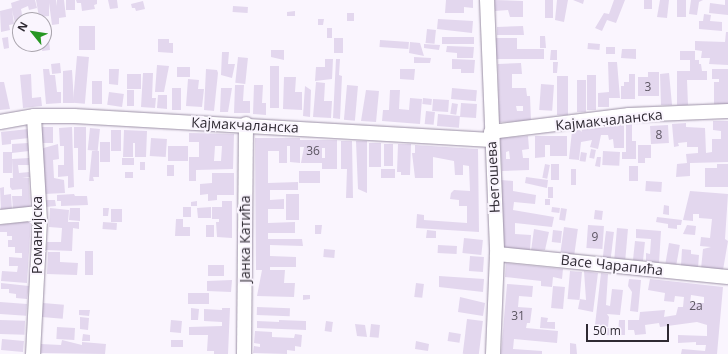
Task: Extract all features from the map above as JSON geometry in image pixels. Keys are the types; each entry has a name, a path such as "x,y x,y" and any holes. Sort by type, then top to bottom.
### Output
{"street":[{"name":"Његошева","path":"487,0 491,136 497,254 493,354"},
{"name":"Кајмакчаланска","path":"0,122 34,116 246,124 491,136 629,115 728,111"},
{"name":"Романијска","path":"33,354 39,213 34,116"},
{"name":"Јанка Катића","path":"244,354 246,124"},
{"path":"0,217 39,213"},
{"name":"Васе Чарапића","path":"497,254 728,277"}],"building":[{"path":"20,0 35,0 37,8 29,10 28,6 21,9 22,12 12,12 12,10 12,24 9,25 10,30 1,32 0,11 12,8 11,3"},
{"path":"36,0 56,0 57,6 57,0 64,0 66,17 59,18 59,24 52,25 52,12 50,12 49,3 49,12 38,12"},
{"path":"66,0 75,0 75,10 66,10"},
{"path":"76,0 97,0 97,4 94,5 95,9 82,11 81,3 77,3"},
{"path":"108,0 117,0 118,8 110,9"},
{"path":"446,0 473,0 473,8 464,7 464,13 445,13"},
{"path":"495,0 523,1 523,17 510,17 508,10 495,11"},
{"path":"545,0 553,0 553,18 545,18"},
{"path":"557,0 568,0 564,22 555,20"},
{"path":"573,0 584,0 583,4"},
{"path":"614,0 625,0 616,23 607,20 602,31 595,28 604,13 609,14"},
{"path":"644,0 652,0 652,9 644,9"},
{"path":"660,0 669,0 667,18 657,17"},
{"path":"677,0 686,0 686,17 677,17"},
{"path":"691,0 703,0 699,2 697,15 689,14"},
{"path":"725,0 728,0 728,15 709,13 710,3 725,5"},
{"path":"143,1 145,9 136,11 135,8 132,8 131,4"},
{"path":"233,6 248,7 248,13 233,12"},
{"path":"295,11 295,16 287,16 287,12"},
{"path":"347,13 354,13 354,21 347,21"},
{"path":"704,14 711,15 710,21 722,22 722,31 699,29 699,21 703,21"},
{"path":"318,19 324,19 323,25 318,25"},
{"path":"438,19 473,21 472,33 437,29"},
{"path":"79,26 95,26 95,50 79,50"},
{"path":"523,26 524,35 497,35 497,27"},
{"path":"327,28 332,28 332,38 327,38"},
{"path":"427,29 436,30 434,44 426,43"},
{"path":"726,32 728,32 728,65 709,64 710,58 701,58 702,51 695,50 695,41 725,42"},
{"path":"540,36 545,36 546,48 540,48"},
{"path":"8,37 9,48 4,49 2,38"},
{"path":"442,37 474,37 474,44 442,44"},
{"path":"334,38 343,38 343,53 334,53"},
{"path":"494,38 517,38 517,49 494,49"},
{"path":"158,39 169,39 169,43 173,43 173,53 158,52"},
{"path":"380,40 409,42 408,49 380,47"},
{"path":"410,42 420,43 424,56 409,53"},
{"path":"588,43 600,44 599,50 587,49"},
{"path":"424,44 440,45 439,50 424,48"},
{"path":"447,46 474,47 473,58 457,58 457,53 446,52"},
{"path":"606,47 615,47 615,54 606,54"},
{"path":"496,49 544,49 544,59 496,59"},
{"path":"622,49 636,49 636,59 621,58"},
{"path":"271,50 284,50 284,60 271,57"},
{"path":"551,50 557,50 557,60 550,60"},
{"path":"680,51 695,51 695,60 699,60 702,71 707,71 707,80 687,80 688,105 677,105 677,71 690,71 690,60 680,60"},
{"path":"222,52 229,52 228,64 235,64 232,78 221,75"},
{"path":"77,56 89,57 85,104 73,103"},
{"path":"238,57 248,58 245,84 235,83"},
{"path":"414,57 431,58 430,63 414,63"},
{"path":"325,59 333,59 332,79 315,81 316,67 325,67"},
{"path":"336,59 340,59 339,75 342,76 340,119 333,118"},
{"path":"452,59 475,60 474,73 461,73 461,69 452,69"},
{"path":"553,62 558,62 557,73 553,73"},
{"path":"608,62 617,62 620,98 609,98 609,107 598,107 598,93 609,92"},
{"path":"60,63 61,73 52,74 51,64"},
{"path":"521,63 522,74 512,74 512,88 526,88 527,96 530,96 531,121 499,122 498,64","holes":["516,106 523,106 523,111 517,111"]},
{"path":"157,65 169,66 164,92 155,92"},
{"path":"270,66 279,66 279,108 270,108"},
{"path":"177,67 190,67 190,77 177,77"},
{"path":"43,69 49,69 50,75 55,75 57,92 61,92 61,103 46,104"},
{"path":"109,69 119,69 118,85 109,84"},
{"path":"206,69 217,70 218,73 214,111 204,110"},
{"path":"400,69 415,69 414,80 400,79"},
{"path":"712,69 728,69 728,105 714,105 714,82 719,82 719,79 712,79"},
{"path":"72,70 74,103 63,103 63,71"},
{"path":"648,72 659,72 659,96 638,96 638,77 648,77"},
{"path":"143,73 153,73 152,98 156,98 155,108 141,107"},
{"path":"669,73 672,105 661,105 660,74"},
{"path":"31,74 32,98 41,97 42,106 23,108 20,75"},
{"path":"127,74 141,74 141,89 127,89"},
{"path":"629,74 635,74 635,99 621,99 621,86 624,86 624,82 629,82"},
{"path":"587,75 596,75 596,110 587,110"},
{"path":"557,76 568,76 568,115 557,115"},
{"path":"284,77 296,77 295,92 302,92 302,110 283,109"},
{"path":"188,79 199,80 198,89 204,89 202,107 186,106"},
{"path":"577,80 586,80 586,112 577,112"},
{"path":"92,81 102,81 102,104 92,104"},
{"path":"0,82 4,82 10,109 0,110"},
{"path":"316,82 325,83 324,101 332,101 331,118 313,117"},
{"path":"541,84 554,85 552,111 539,110"},
{"path":"235,85 244,85 243,101 250,101 250,113 234,113"},
{"path":"254,85 263,85 262,103 266,103 266,115 253,114"},
{"path":"347,85 358,86 355,121 344,120"},
{"path":"305,86 311,90 310,117 303,116"},
{"path":"172,88 181,88 181,110 172,110"},
{"path":"221,88 232,88 228,112 220,112"},
{"path":"452,88 477,90 476,101 451,99"},
{"path":"127,90 134,90 134,106 127,106"},
{"path":"366,90 379,91 376,122 361,121"},
{"path":"390,90 400,90 399,109 409,110 410,98 422,99 420,124 382,121 383,110 389,110"},
{"path":"109,92 124,94 122,107 107,105"},
{"path":"158,95 167,95 167,109 157,108"},
{"path":"423,98 432,99 431,105 422,104"},
{"path":"433,99 449,100 448,112 432,111"},
{"path":"452,103 458,104 456,115 450,114"},
{"path":"461,103 477,104 476,118 460,117"},
{"path":"426,111 435,112 434,125 425,124"},
{"path":"438,114 460,116 459,128 437,126"},
{"path":"713,121 728,121 728,162 690,163 690,176 676,177 677,164 687,163 686,154 698,153 698,147 687,147 687,142 678,143 679,146 674,147 672,124 686,123 686,127 705,128 706,153 712,152 712,139 721,139 721,131 713,130"},
{"path":"624,123 624,148 614,148 613,139 609,140 608,135 601,135 598,149 590,147 592,140 581,142 579,160 569,159 572,131"},
{"path":"626,123 632,123 632,141 636,141 636,159 622,159 622,152 626,152"},
{"path":"668,125 669,143 651,144 650,126"},
{"path":"40,127 53,127 53,143 40,143"},
{"path":"72,127 74,187 68,188 68,176 58,177 58,165 64,165 64,146 60,146 59,128"},
{"path":"74,127 86,127 86,170 78,170 78,148 74,148"},
{"path":"90,128 100,129 98,151 88,150"},
{"path":"28,129 29,138 11,140 11,144 2,145 1,132"},
{"path":"111,130 121,130 121,151 111,151"},
{"path":"124,130 147,131 146,157 135,157 135,143 133,143 133,157 123,157"},
{"path":"189,133 234,134 233,169 196,170 196,181 189,181 189,157 199,157 199,142 189,142","holes":["215,146 222,146 221,161 214,161"]},
{"path":"528,136 529,149 522,150 523,158 529,158 529,170 502,171 500,138","holes":["509,151 510,159 506,159 506,152"]},
{"path":"535,136 567,136 567,156 550,156 550,145 545,145 545,157 535,158"},
{"path":"151,138 167,139 166,157 150,156"},
{"path":"255,138 300,138 300,163 290,162 290,146 287,146 287,163 279,163 279,151 268,151 268,183 298,182 298,190 270,190 270,200 284,199 284,209 268,209 268,223 295,222 295,233 268,233 268,239 302,239 303,246 270,245 270,256 296,257 296,267 270,267 270,270 285,270 284,283 295,283 294,297 257,296 262,270 256,270"},
{"path":"300,140 337,140 337,169 322,169 322,163 301,163 304,147 300,147","holes":["322,148 325,148 325,158 322,158"]},
{"path":"341,141 352,141 353,198 346,198 347,169 341,169"},
{"path":"356,141 367,141 367,193 358,189"},
{"path":"100,142 110,142 110,162 100,162"},
{"path":"28,143 29,151 12,153 12,144"},
{"path":"369,143 381,143 381,167 369,167"},
{"path":"58,144 59,159 53,160 54,178 64,180 65,193 44,194 40,149"},
{"path":"384,144 393,144 393,166 384,166"},
{"path":"398,144 411,144 410,175 401,175 401,172 397,172"},
{"path":"415,145 478,149 479,232 416,228 417,214 424,215 424,220 467,223 467,206 459,206 459,200 450,199 451,193 454,190 470,191 469,166 463,165 463,175 455,175 454,161 433,157 433,178 415,178 412,153 415,153"},
{"path":"638,145 651,145 651,158 645,158 645,163 638,163"},
{"path":"168,146 188,146 188,161 168,161"},
{"path":"591,149 596,150 594,159 589,158"},
{"path":"92,151 99,151 99,177 93,177 94,181 89,181"},
{"path":"603,151 620,152 619,166 602,165"},
{"path":"3,152 12,152 12,173 3,173"},
{"path":"581,152 587,153 586,162 580,161"},
{"path":"597,157 601,157 600,167 595,166"},
{"path":"29,158 29,165 18,165 19,173 29,172 30,177 22,178 29,178 30,209 13,210 12,196 22,196 22,189 12,190 10,187 10,178 13,178 12,159"},
{"path":"122,158 134,158 134,165 122,165"},
{"path":"140,162 145,162 145,170 140,170"},
{"path":"545,164 550,165 547,179 542,178"},
{"path":"551,164 559,164 559,180 551,180"},
{"path":"717,164 728,164 728,187 705,187 705,168 717,168"},
{"path":"167,165 174,165 174,176 167,176"},
{"path":"629,166 638,166 638,181 629,181"},
{"path":"381,169 395,169 395,178 381,178"},
{"path":"571,169 576,169 576,185 571,185"},
{"path":"299,171 320,171 320,183 299,183"},
{"path":"125,172 133,172 133,178 125,178"},
{"path":"212,173 234,173 234,195 217,195 217,200 208,201 208,194 200,195 200,184 212,183"},
{"path":"526,177 548,180 547,188 525,183"},
{"path":"501,180 513,181 513,191 536,195 535,204 514,202 513,210 554,217 552,227 515,223 515,234 531,235 530,250 504,248"},
{"path":"646,181 662,182 661,192 645,191"},
{"path":"4,187 4,195 11,194 12,210 1,211 0,188"},
{"path":"548,187 553,187 553,198 548,198"},
{"path":"690,191 728,194 725,239 728,241 723,270 701,269 703,249 711,247 700,246 701,237 710,238 712,219 699,218 699,214 693,214 693,221 683,220"},
{"path":"74,194 75,196 87,196 88,205 61,206 61,201 57,201 57,195"},
{"path":"286,194 299,194 299,220 286,220"},
{"path":"545,199 550,199 550,205 545,205"},
{"path":"45,200 55,200 56,206 45,207"},
{"path":"197,201 197,206 191,206 191,202"},
{"path":"222,201 232,201 232,238 217,237 216,222 219,222 219,219 212,219 212,207 222,207"},
{"path":"664,205 669,206 669,215 663,214"},
{"path":"183,207 191,207 191,217 183,217"},
{"path":"211,207 211,218 198,218 197,208"},
{"path":"552,207 560,208 559,213 551,212"},
{"path":"50,208 69,210 68,222 79,222 79,229 73,228 72,251 46,250 47,242 61,242 62,228 49,227"},
{"path":"70,208 80,208 80,221 69,220"},
{"path":"103,208 109,208 108,216 103,216"},
{"path":"561,208 567,209 565,221 559,220"},
{"path":"111,209 122,209 122,222 111,222"},
{"path":"595,210 603,211 602,220 594,219"},
{"path":"657,217 682,220 681,225 677,225 677,229 668,228 668,224 656,222"},
{"path":"176,219 183,219 183,227 190,227 190,236 175,236"},
{"path":"31,221 27,283 1,281 2,271 17,272 18,266 9,266 9,257 22,258 22,253 15,253 15,247 8,247 8,240 12,240 12,236 7,236 7,232 0,232 0,225"},
{"path":"103,222 117,223 116,230 103,229"},
{"path":"206,225 214,225 214,237 206,237"},
{"path":"315,225 322,225 321,234 315,234"},
{"path":"588,225 604,226 602,249 586,248"},
{"path":"687,225 696,226 695,235 683,234"},
{"path":"564,227 578,229 574,255 560,253"},
{"path":"617,228 628,229 625,260 614,259"},
{"path":"534,229 549,232 545,250 531,251"},
{"path":"636,229 661,231 659,263 646,262 646,253 650,254 651,239 636,238"},
{"path":"427,230 436,231 436,238 426,238"},
{"path":"553,230 562,231 561,243 552,242"},
{"path":"606,231 614,232 611,259 603,258"},
{"path":"464,238 483,240 481,255 462,253"},
{"path":"635,241 645,242 643,261 633,260"},
{"path":"669,243 680,245 676,265 666,263"},
{"path":"438,245 457,246 457,254 438,253"},
{"path":"324,249 335,250 334,258 323,257"},
{"path":"682,249 691,250 691,254 699,255 698,268 681,266"},
{"path":"85,251 93,251 93,275 85,275"},
{"path":"48,252 60,252 60,262 78,263 77,275 47,274"},
{"path":"470,256 484,257 483,272 469,271"},
{"path":"506,263 563,269 562,279 553,277 552,287 541,286 541,281 505,277"},
{"path":"208,265 224,265 224,276 208,276"},
{"path":"570,271 582,272 580,300 568,299"},
{"path":"584,271 598,273 593,312 578,309 580,299 586,300"},
{"path":"601,273 608,274 606,305 610,306 612,289 623,290 620,315 607,314 609,317 608,327 595,325"},
{"path":"439,276 484,279 483,292 439,287"},
{"path":"629,279 641,280 638,312 630,311 632,292 628,286"},
{"path":"650,279 723,287 717,354 681,354 682,349 705,351 706,345 696,345 696,342 678,343 678,335 707,336 707,325 697,322 660,327 659,323 645,325 646,334 635,335 634,330 628,330 628,320 639,320 640,312 665,310 664,317 676,315 678,307 683,307 684,297 675,296 674,302 664,301 665,293 648,290","holes":["691,295 704,297 704,303 690,303"]},
{"path":"232,280 231,292 207,291 207,281"},
{"path":"1,283 29,286 27,299 16,298 16,294 9,293 9,289 1,289"},
{"path":"416,283 424,284 422,298 414,297"},
{"path":"507,284 533,286 532,297 519,296 518,307 532,308 530,323 527,323 526,328 558,331 557,343 514,339 513,349 542,351 542,354 501,354"},
{"path":"553,286 565,287 563,309 551,308"},
{"path":"188,293 209,293 209,304 188,304"},
{"path":"303,295 310,295 310,299 303,300"},
{"path":"460,297 485,303 483,316 458,312"},
{"path":"0,302 27,304 26,316 0,314"},
{"path":"43,303 64,305 63,319 42,317"},
{"path":"257,307 290,308 290,316 257,315"},
{"path":"191,308 199,309 198,320 191,320"},
{"path":"222,308 230,308 228,354 214,354 214,351 207,351 208,335 189,335 189,327 222,326 222,322 204,321 204,309 222,310"},
{"path":"79,310 90,310 89,316 79,315"},
{"path":"80,317 89,318 88,330 80,329"},
{"path":"541,317 548,318 547,322 555,322 555,329 540,328"},
{"path":"467,319 483,321 479,354 463,354"},
{"path":"0,320 25,321 24,335 0,334"},
{"path":"171,320 182,321 181,333 170,332"},
{"path":"279,320 306,321 306,330 257,328 257,321 279,322"},
{"path":"619,320 625,320 625,335 618,335"},
{"path":"326,321 333,322 332,332 325,331"},
{"path":"355,324 365,325 367,337 357,336"},
{"path":"371,324 380,325 379,338 370,337"},
{"path":"57,327 75,328 74,340 56,339"},
{"path":"596,327 618,329 617,336 595,334"},
{"path":"255,331 272,332 272,337 294,338 295,334 302,335 301,347 295,346 295,351 287,350 287,354 253,353 254,346 260,347 260,344 254,343"},
{"path":"449,332 461,334 459,343 448,341"},
{"path":"83,334 90,335 90,341 82,341"},
{"path":"2,339 24,341 23,352 1,350"},
{"path":"62,340 82,345 82,342 106,344 105,354 41,353 41,344 61,345"},
{"path":"171,340 183,340 183,347 171,347"},
{"path":"416,341 429,344 428,351 415,349"},
{"path":"570,343 576,344 577,354 570,354"}]}
